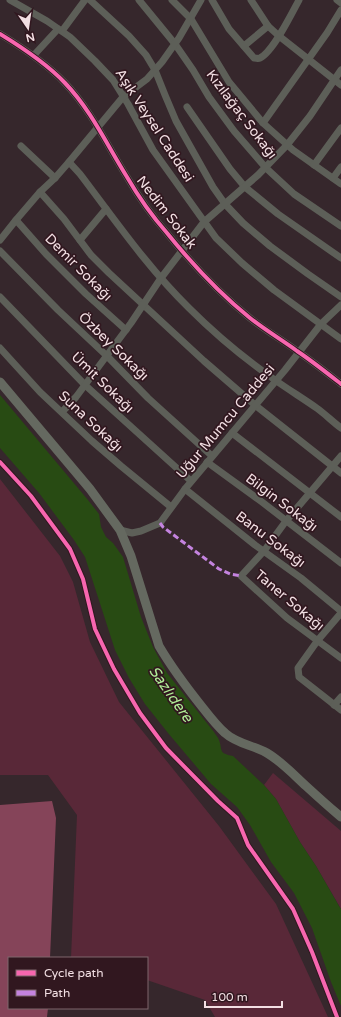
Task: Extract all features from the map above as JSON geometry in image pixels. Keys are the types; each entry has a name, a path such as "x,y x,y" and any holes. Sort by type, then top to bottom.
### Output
{"main road":[{"path":"0,382 90,489 120,530 131,556 159,646 191,693 226,734 240,742 266,752 283,764 341,817"}],"street":[{"name":"Aşık Veysel Caddesi","path":"10,0 48,21 70,37 113,80 153,150 216,238 242,263 274,290 341,339"},
{"path":"34,55 60,30 85,0"},
{"path":"90,0 146,55 155,70 164,96 176,121 210,181 225,204 243,223 270,246 341,297"},
{"name":"Kızılağaç Sokağı","path":"139,0 175,44 209,97 234,131 266,168 294,194 341,226"},
{"path":"172,0 191,19 229,82 263,122 293,150 341,184"},
{"path":"0,240 40,192 69,162 123,97 146,79 162,62 191,19 201,0"},
{"path":"212,0 229,29 254,58 258,59 271,48 299,0"},
{"path":"337,0 341,3"},
{"path":"252,1 268,26 341,85"},
{"path":"263,122 327,33 341,10"},
{"path":"244,46 268,26"},
{"name":"Nedim Sokak","path":"0,34 34,55 65,83 82,102 99,127 127,178 156,219 202,274 251,318 341,384"},
{"path":"62,412 76,398 126,330 161,278 204,222 266,168 287,145 310,116 341,70"},
{"path":"187,107 230,169 245,187 278,214 341,258"},
{"path":"314,165 341,128"},
{"path":"21,146 55,178"},
{"path":"69,162 80,174 140,253 188,308 212,330 255,365 319,410 341,428"},
{"path":"334,178 341,167"},
{"path":"40,192 64,219 91,255 204,362 255,405 341,473"},
{"path":"80,240 106,208"},
{"name":"Demir Sokağı","path":"16,220 46,254 86,294 126,330"},
{"name":"Özbey Sokağı","path":"0,251 210,459"},
{"name":"Ümit Sokağı","path":"0,297 85,385 191,481"},
{"name":"Uğur Mumcu Caddesi","path":"120,530 132,533 160,523 191,481 276,381 321,324 341,305"},
{"name":"Suna Sokağı","path":"0,348 40,392 92,441 172,507"},
{"path":"232,432 341,517"},
{"path":"264,551 286,521 341,456"},
{"name":"Bilgin Sokağı","path":"210,459 341,564"},
{"name":"Banu Sokağı","path":"185,489 301,578 341,612"},
{"name":"Taner Sokağı","path":"264,551 241,576 288,618 341,658"},
{"path":"341,612 298,668 299,677 341,710"},
{"path":"334,705 341,696"}],"shaded area":[{"path":"0,479 60,556 73,582 90,642 119,702 219,826 276,904 328,1017 215,1017 205,1000 148,980 148,957 71,957 77,815 48,775 0,775"},
{"path":"273,773 341,831 341,909 300,842 276,799 264,785"},
{"path":"52,801 56,818 50,957 8,957 8,1009 48,1009 47,1017 0,1017 0,805"}],"water":[{"name":"Sazlıdere","path":"0,395 99,514 101,527 106,537 113,543 123,557 141,617 153,647 167,673 219,739 223,753 233,756 264,785 276,799 300,842 341,909 341,1006 312,928 294,893 271,862 250,825 237,807 211,784 145,704 129,678 115,650 85,557 39,493 0,448"}],"marked path":[{"path":"160,523 163,527 219,569 230,574 241,576"}],"cycle path":[{"path":"0,34 42,62 74,93 91,116 131,184 146,206 176,245 206,278 227,299 250,318 341,384"},
{"path":"0,462 31,496 70,549 83,579 95,629 114,669 140,713 166,748 218,801 237,818 248,845 293,909 312,952 337,1017"}]}
